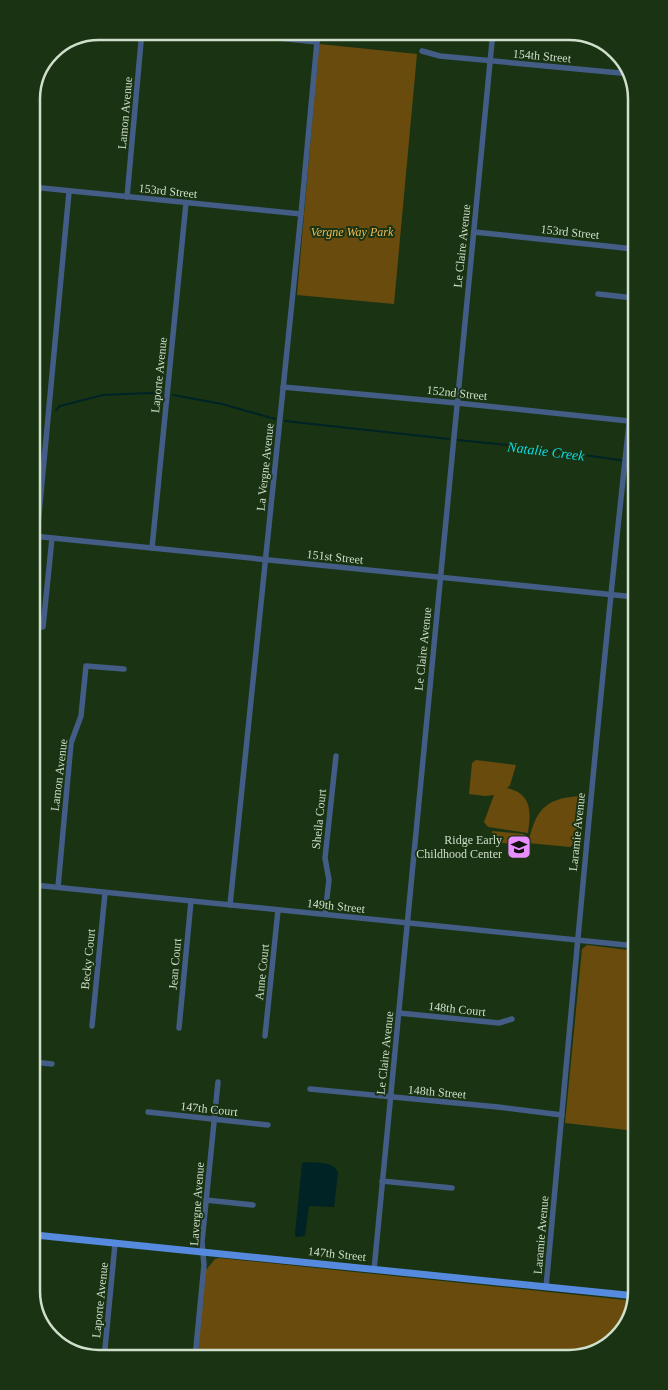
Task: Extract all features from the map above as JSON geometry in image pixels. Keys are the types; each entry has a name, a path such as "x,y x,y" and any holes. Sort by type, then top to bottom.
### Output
{"main road":[{"name":"147th Street","path":"40,1236 627,1295"}],"street":[{"name":"Lamon Avenue","path":"127,197 141,40"},
{"path":"298,40 317,42"},
{"name":"Le Claire Avenue","path":"374,1270 492,40"},
{"name":"La Vergne Avenue","path":"230,905 317,42"},
{"name":"154th Street","path":"422,51 440,56 622,73"},
{"name":"153rd Street","path":"40,189 301,214"},
{"path":"40,485 69,192"},
{"name":"Laporte Avenue","path":"152,548 186,204"},
{"name":"153rd Street","path":"474,232 628,248"},
{"path":"598,294 628,297"},
{"name":"152nd Street","path":"283,387 457,403 628,422"},
{"name":"Laramie Avenue","path":"546,1287 610,595 628,431"},
{"name":"151st Street","path":"40,537 628,596"},
{"path":"43,628 52,538"},
{"name":"Lamon Avenue","path":"58,887 71,743 81,716 86,666 124,669"},
{"name":"Sheila Court","path":"325,914 329,880 325,858 336,756"},
{"name":"149th Street","path":"40,886 628,945"},
{"name":"Becky Court","path":"92,1026 105,893"},
{"name":"Jean Court","path":"179,1028 191,901"},
{"name":"Anne Court","path":"265,1036 278,910"},
{"name":"148th Court","path":"399,1013 499,1023 512,1019"},
{"path":"40,1063 52,1064"},
{"name":"Lavergne Avenue","path":"195,1350 204,1265 202,1245 218,1082"},
{"name":"148th Street","path":"310,1089 562,1115"},
{"name":"147th Court","path":"148,1112 268,1125"},
{"path":"382,1181 452,1188"},
{"path":"206,1200 253,1205"},
{"name":"Laporte Avenue","path":"105,1350 115,1244"}],"green space":[{"name":"Vergne Way Park","path":"319,44 417,54 394,304 297,295"},
{"path":"476,760 516,765 510,785 507,788 521,794 528,804 530,818 528,833 488,827 484,822 494,795 469,794 472,763"},
{"path":"579,796 576,842 570,847 528,843 534,822 543,808 557,800"},
{"path":"492,831 524,834 523,845 491,842"},
{"path":"587,945 628,950 628,1130 565,1123 582,949"},
{"path":"215,1259 627,1300 624,1314 618,1324 605,1338 588,1347 569,1350 198,1350 206,1270"}],"water":[{"path":"302,1163 325,1163 336,1169 338,1173 334,1207 309,1206 305,1236 296,1237"}],"waterway":[{"name":"Natalie Creek","path":"56,410 60,406 103,395 162,394"},
{"name":"Natalie Creek","path":"173,395 222,404 275,419"},
{"name":"Natalie Creek","path":"285,421 449,439"},
{"name":"Natalie Creek","path":"458,440 628,461"}],"place":[{"name":"Ridge Early Childhood Center","path":"519,847"}]}
